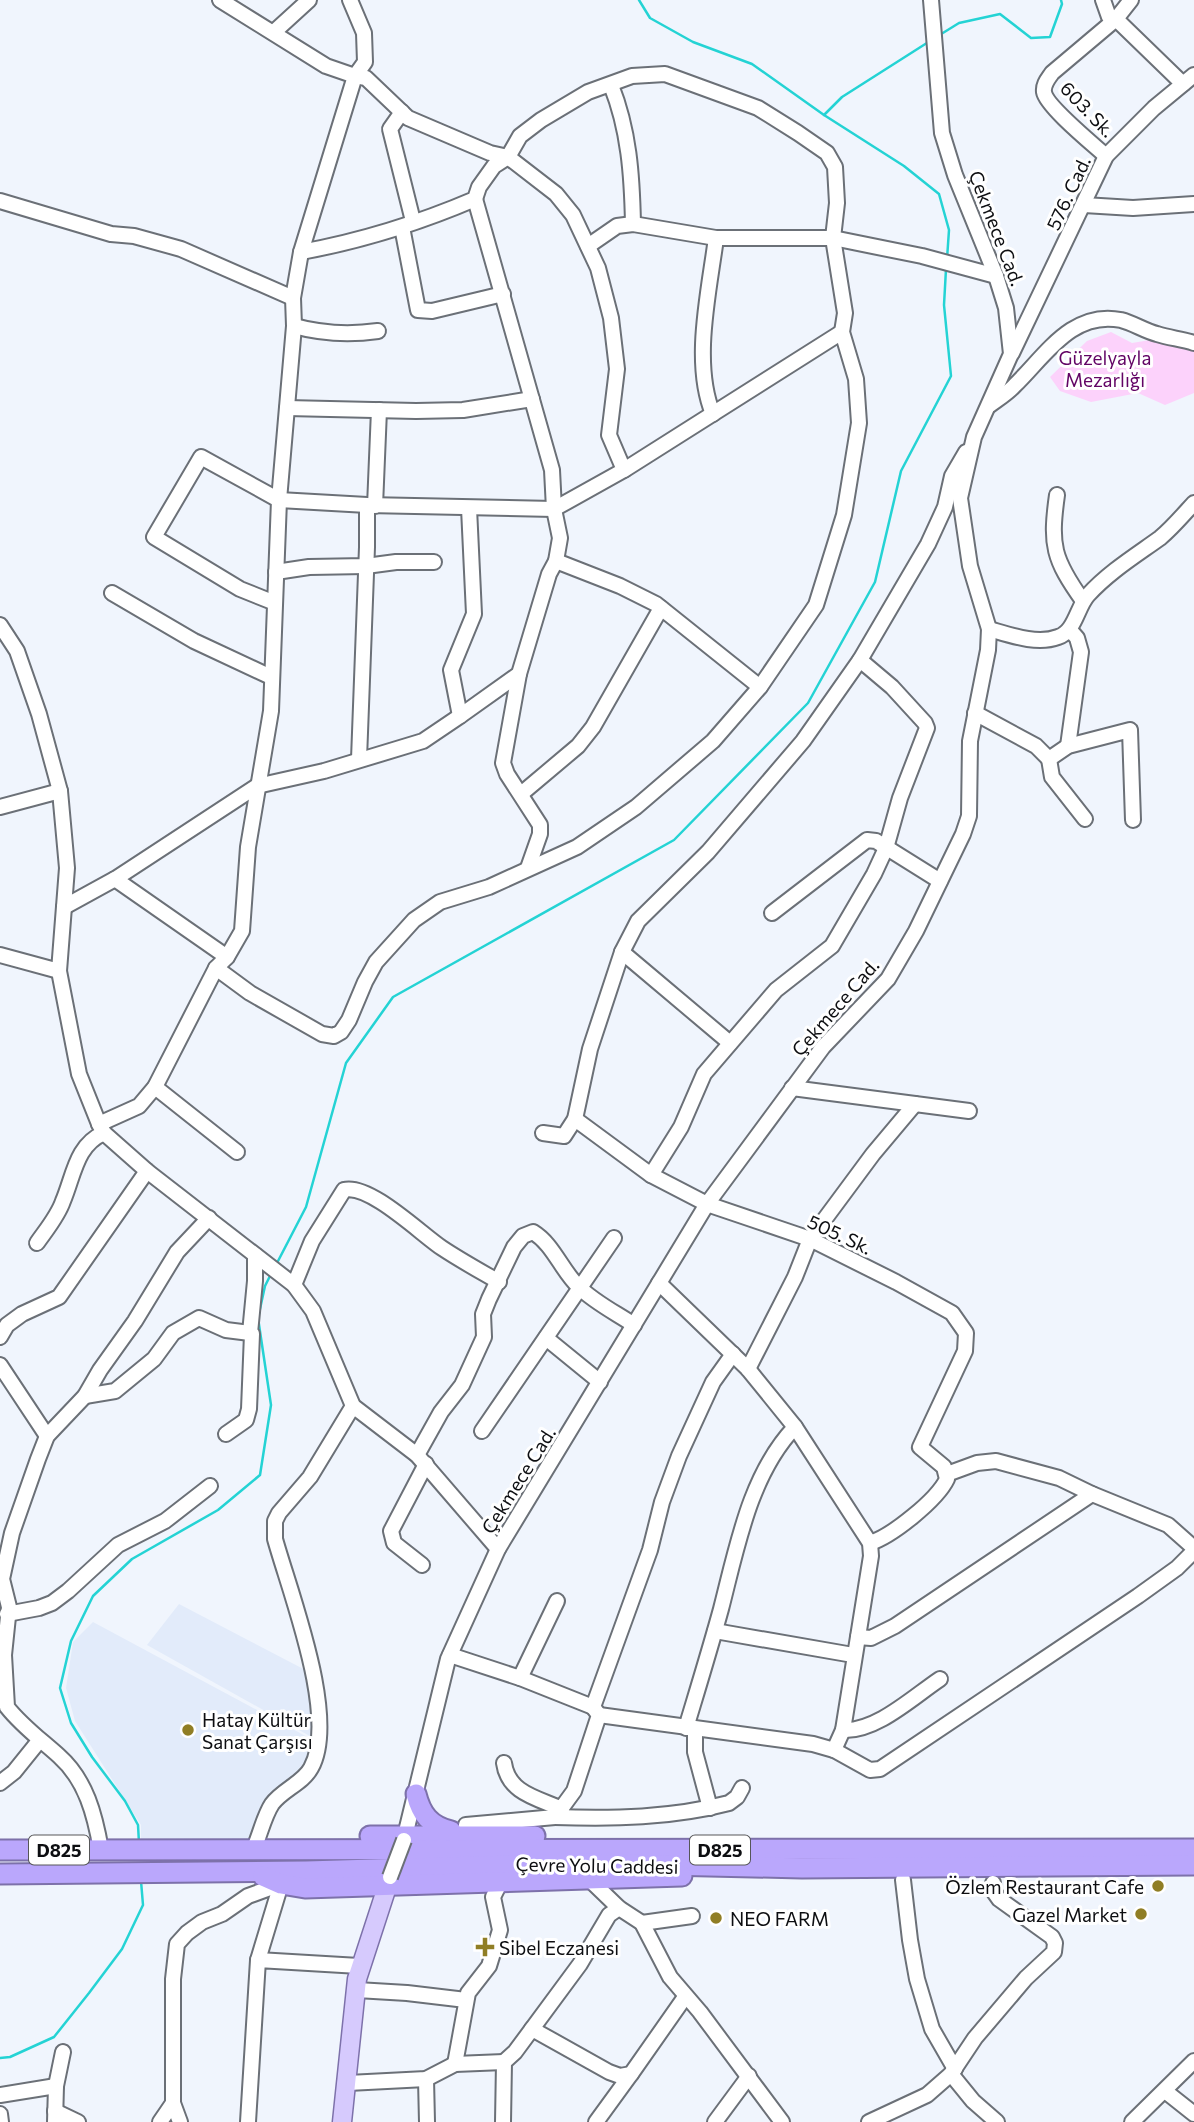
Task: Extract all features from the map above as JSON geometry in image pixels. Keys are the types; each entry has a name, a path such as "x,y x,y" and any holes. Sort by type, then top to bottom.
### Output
{"highway":[{"path":"416,1794 428,1821 443,1829 465,1835"},
{"path":"250,1848 298,1839 465,1835 628,1838 776,1850"},
{"name":"Çevre Yolu Caddesi","path":"0,1850 1194,1849"},
{"name":"Çevre Yolu Caddesi","path":"0,1874 306,1871 576,1863 802,1868 1194,1865"},
{"path":"249,1870 281,1884 305,1888 388,1882 500,1883 636,1879 802,1868"}],"main road":[{"path":"342,2122 359,1966 388,1882"}],"street":[{"path":"220,0 326,66 366,78 408,118 490,153 508,157 556,194 573,215 598,268 611,318 617,369 610,435 624,470"},
{"path":"274,32 309,0"},
{"path":"37,1243 63,1202 81,1152 102,1128 139,1106 155,1087 216,968 227,957 242,931 248,847 271,711 279,500 294,326 293,298 301,252 355,76 365,62 363,33 350,0"},
{"path":"1103,0 1109,18 1116,19 1189,79"},
{"name":"603. Sk.","path":"1106,156 1059,113 1045,97 1043,90 1052,73 1116,19 1131,0"},
{"name":"Çekmece Cad.","path":"388,1882 404,1838 450,1655 498,1549 707,1204 823,1047 888,979 916,931 969,816 970,741 988,650 989,629 970,566 960,498 974,437 1011,354 1006,308 996,276 955,175 942,133 931,3"},
{"path":"216,968 250,993 322,1034 334,1037 349,1020 376,962 414,920 440,902 489,887 528,868 548,862 577,847 636,807 713,741 760,687 816,605 844,515 859,422 856,379 842,332 845,313 833,238 837,203 835,167 827,153 799,132 758,108 665,74 632,76 588,92 541,120 520,136 508,157 494,166 479,187 475,199 552,470 554,509 560,538 556,561 549,574 520,674 503,763 507,774 540,825 540,834 528,868"},
{"name":"576. Cad.","path":"1011,354 1106,156 1154,108 1189,79"},
{"path":"611,85 622,113 632,166 633,224"},
{"path":"402,111 390,129 408,224 418,310 432,311 503,294"},
{"path":"301,252 349,243 475,199"},
{"path":"0,201 111,234 134,236 181,249 293,298"},
{"path":"1084,205 1133,208 1194,204"},
{"path":"588,246 617,226 633,224 716,238 833,238 922,256 996,276"},
{"path":"713,414 705,396 703,372 707,306 716,238"},
{"path":"989,406 1014,387 1054,342 1073,328 1099,319 1121,320 1157,335 1194,343"},
{"path":"294,326 316,332 352,335 378,331"},
{"path":"275,603 240,589 154,537 201,457 279,500 554,509 624,470 842,332"},
{"path":"287,408 463,410 532,399"},
{"path":"359,759 366,566 379,410"},
{"path":"543,1133 564,1136 575,1119 590,1049 622,952 638,921 708,852 794,751 860,660 928,544 945,508 952,476 974,437"},
{"path":"1057,495 1054,550 1064,574 1083,601"},
{"path":"989,629 1030,639 1047,640 1060,637 1070,630 1083,601 1113,570 1162,536 1194,503"},
{"path":"460,716 452,670 474,614 468,508"},
{"path":"556,561 620,586 660,608 760,687"},
{"path":"276,572 396,562 433,562"},
{"path":"112,593 194,642 271,677"},
{"path":"521,794 578,746 593,727 660,608"},
{"path":"0,625 14,646 39,714 60,792 67,868 60,971 79,1074 102,1128 146,1171 294,1285 313,1311 353,1406 421,1459 498,1549"},
{"path":"1068,746 1081,652 1077,638 1070,630"},
{"path":"0,653 14,646"},
{"path":"651,1175 681,1127 704,1074 776,990 832,946 886,848 900,798 927,728 892,687 860,660"},
{"path":"64,907 115,878 257,786 324,771 423,741 520,674"},
{"path":"975,713 1036,746 1049,759 1052,777 1085,819"},
{"path":"1049,759 1068,746 1130,730 1133,820"},
{"path":"0,807 60,792"},
{"path":"772,913 867,840 876,841 940,881"},
{"path":"115,878 227,957"},
{"path":"622,952 730,1043"},
{"path":"0,955 60,971"},
{"path":"155,1087 237,1152"},
{"path":"792,1088 969,1111"},
{"path":"748,1369 795,1277 810,1239 873,1154 915,1104"},
{"name":"505. Sk.","path":"575,1119 651,1175 707,1204 810,1239 952,1313 966,1333 965,1351 920,1447 939,1460 947,1474"},
{"path":"0,1337 7,1325 22,1314 59,1297 146,1171"},
{"path":"294,1285 312,1241 344,1190 350,1189 380,1201 441,1247 499,1282"},
{"path":"109,1850 78,1780 60,1757 39,1741 7,1706 4,1655 6,1590 1,1578 21,1502 47,1436 85,1396 177,1252 209,1217"},
{"path":"422,1565 394,1543 391,1531 441,1412 462,1385 484,1338 483,1314 514,1247 523,1236 533,1232 542,1237 580,1289 634,1325"},
{"path":"482,1431 614,1238"},
{"path":"226,1434 246,1420 255,1281 254,1255"},
{"path":"660,1283 748,1369 795,1427 870,1543 871,1556 843,1730 834,1750"},
{"path":"85,1396 115,1391 155,1359 173,1334 199,1318 226,1329 250,1333"},
{"path":"546,1338 600,1382"},
{"path":"558,1813 574,1790 596,1711 650,1550 662,1502 679,1457 713,1382 733,1354"},
{"path":"0,1365 47,1436"},
{"path":"250,1848 272,1804 312,1768 318,1745 317,1691 313,1668 275,1539 275,1521 310,1477 353,1406"},
{"path":"710,1808 691,1728 739,1543 760,1481 778,1448 795,1427"},
{"path":"450,1655 520,1678 596,1711 691,1728 813,1744 834,1750 870,1770 890,1765 1138,1596 1177,1568 1194,1549 1168,1525 1059,1478 1005,1462 977,1463 947,1474 944,1485 930,1499 881,1539 870,1543"},
{"path":"7,1614 52,1603 118,1545 164,1521 210,1486"},
{"path":"858,1637 871,1638 895,1626 1092,1494"},
{"path":"520,1678 557,1601"},
{"path":"715,1631 853,1655"},
{"path":"843,1730 856,1731 872,1726 940,1679"},
{"path":"0,1783 14,1772 39,1741"},
{"path":"504,1763 506,1777 517,1789 558,1813"},
{"path":"465,1835 466,1825 558,1813 604,1819 668,1815 710,1808 729,1802 737,1797 742,1788"},
{"path":"590,1880 619,1908 642,1923 670,1977 700,2012 782,2122"},
{"path":"903,1880 917,1979 932,2029 953,2071 973,2101 997,2122"},
{"path":"455,2064 468,1993 489,1966 499,1930 492,1897 500,1883"},
{"path":"869,2122 927,2095 953,2071 975,2038 1055,1948 1052,1937 999,1899 993,1883"},
{"path":"248,2122 258,1960 281,1884"},
{"path":"180,2122 173,2103 173,1979 177,1944 202,1922 222,1914 248,1896 281,1884"},
{"path":"348,2082 426,2079 455,2064 504,2062 515,2052 579,1964 609,1914 619,1908"},
{"path":"642,1923 692,1916"},
{"path":"258,1960 359,1966"},
{"path":"357,1990 466,2000"},
{"path":"596,2122 685,1997"},
{"path":"532,2029 608,2072 620,2076 631,2074"},
{"path":"63,2052 55,2116 78,2122"},
{"path":"1132,2122 1194,2061"},
{"path":"503,2122 504,2062"},
{"path":"715,2122 749,2076"},
{"path":"426,2079 427,2122"},
{"path":"0,2095 57,2086"},
{"path":"1165,2091 1194,2114"},
{"path":"160,2122 173,2103"},
{"path":"0,2114 1,2122"}],"shaded area":[{"path":"179,1604 315,1675 315,1739 147,1645"},
{"name":"Hatay Kültür Sanat Çarşısı","path":"93,1622 313,1740 306,1767 269,1801 252,1845 141,1846 141,1825 75,1721 66,1688 73,1642"}],"green space":[{"name":"Güzelyayla Mezarlığı","path":"1111,332 1132,343 1162,338 1194,345 1194,393 1165,405 1138,393 1091,402 1060,391 1050,377 1087,341"}],"waterway":[{"path":"639,0 650,18 693,42 752,64 824,115 904,166 939,194 949,230 947,259"},
{"path":"938,36 959,23 1000,14 1031,38 1050,37 1061,0"},
{"path":"824,115 842,97 930,41"},
{"path":"277,1263 306,1207 346,1063 393,997 674,840 808,703 875,582 901,471 951,376 944,305 946,269"},
{"path":"139,1843 138,1825 125,1801 71,1723 60,1688 71,1641 93,1596 132,1559 218,1510 260,1475 271,1405 258,1318 265,1286 272,1272"},
{"path":"0,2058 10,2057 54,2037 122,1949 143,1905 141,1881"}],"place":[{"name":"Hatay Kültür Sanat Çarşısı","path":"188,1730"},
{"name":"Özlem Restaurant Cafe","path":"1158,1886"},
{"name":"Gazel Market","path":"1141,1914"},
{"name":"NEO FARM","path":"716,1918"},
{"name":"Sibel Eczanesi","path":"485,1947"}]}
